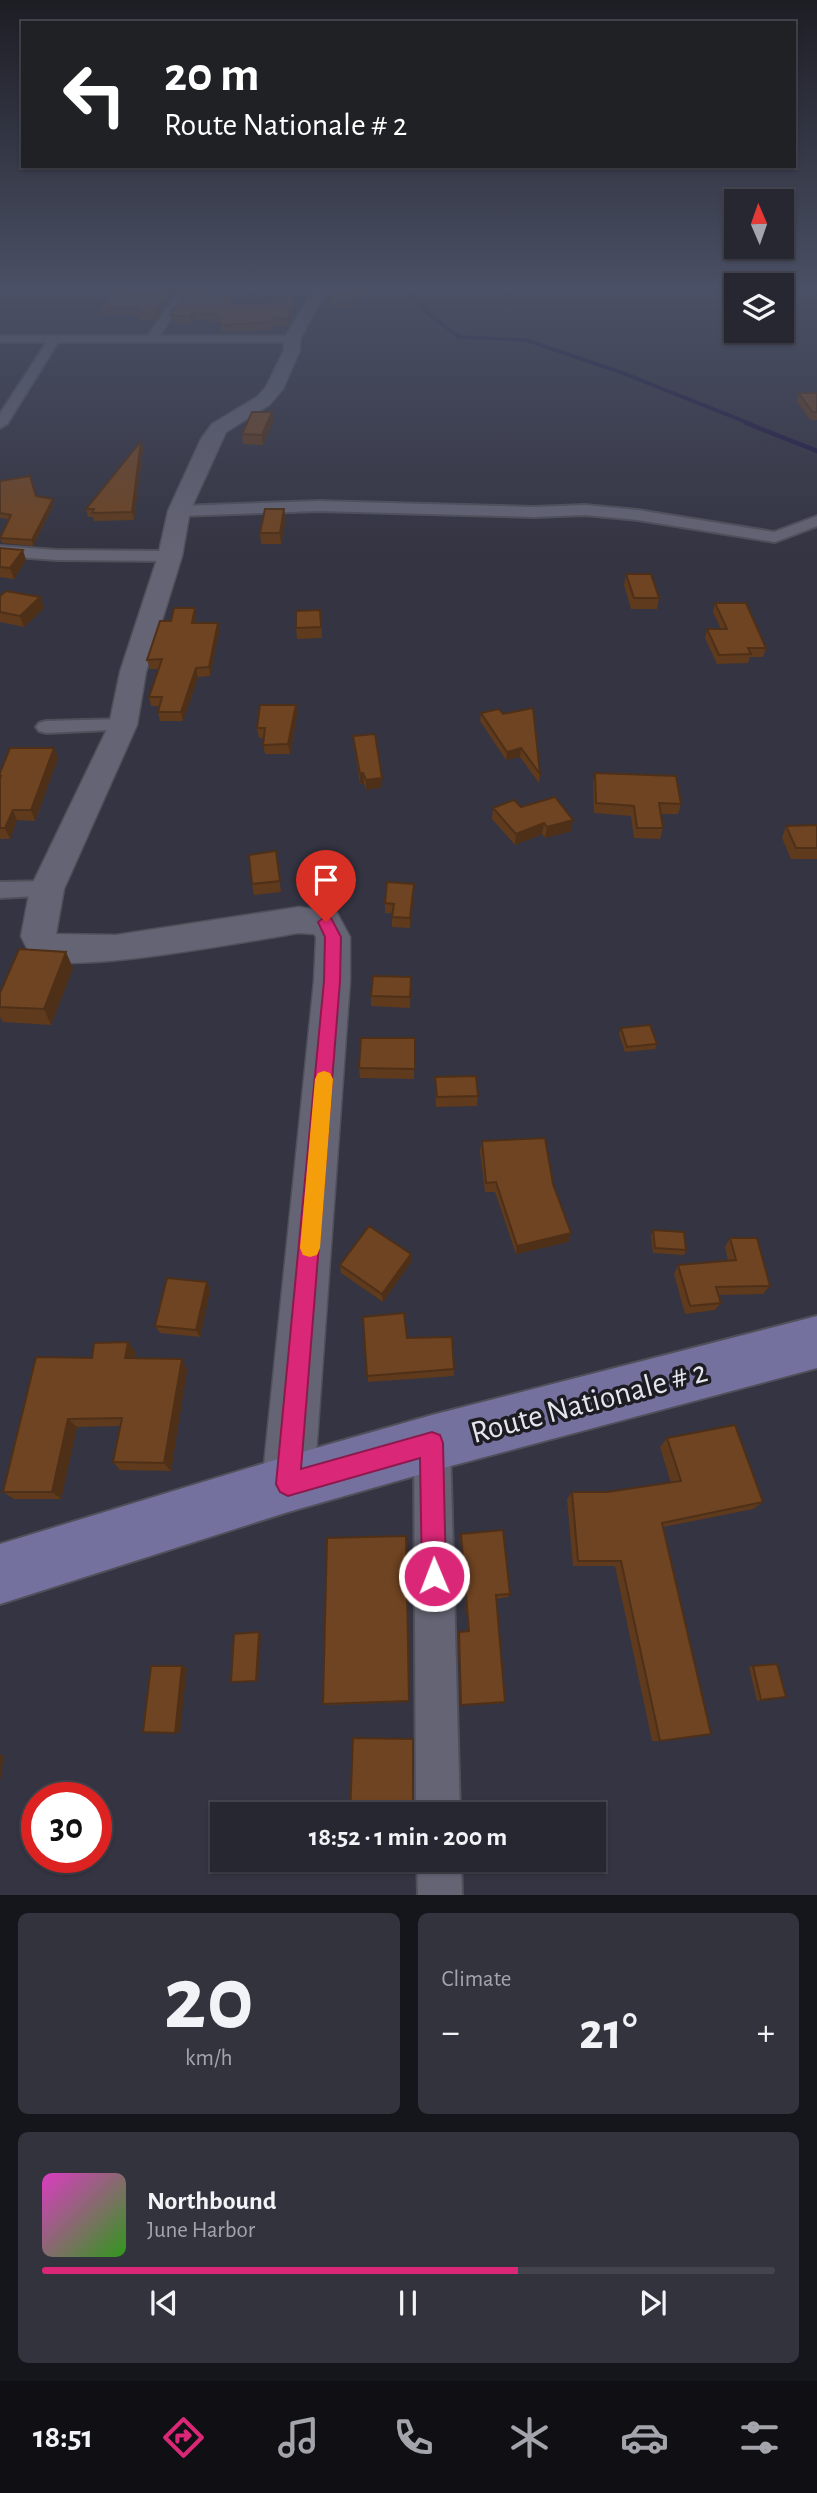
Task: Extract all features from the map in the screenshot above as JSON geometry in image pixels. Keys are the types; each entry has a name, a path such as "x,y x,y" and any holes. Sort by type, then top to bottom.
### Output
{"main road":[{"name":"Route Nationale # 2","path":"0,1574 288,1484 432,1443 817,1342"}],"street":[{"path":"0,424 29,378"},
{"path":"279,378 263,401 219,428 211,439 179,510 170,556 134,672 123,725 47,889 38,936 47,948 116,948 299,920 326,922 333,937 331,995 288,1484"},
{"path":"179,510 318,506 534,512 585,510 638,515 775,537 817,521"},
{"path":"0,551 57,555 170,556"},
{"path":"46,727 123,725"},
{"path":"0,890 47,889"},
{"path":"432,1443 438,1802"},
{"path":"439,1872 440,1895"}],"building":[{"path":"799,393 817,393 817,412 812,412"},
{"path":"252,412 272,412 262,435 242,434"},
{"path":"141,441 132,512 92,513 94,509 86,509"},
{"path":"30,476 36,496 53,499 32,540 0,538 11,515 0,513 0,481"},
{"path":"265,509 284,509 280,533 260,533"},
{"path":"0,548 23,550 10,568 0,567"},
{"path":"626,574 651,574 659,598 634,598"},
{"path":"6,591 40,597 20,616 0,612 0,596"},
{"path":"715,603 746,603 766,648 748,648 751,654 719,655 707,629 727,629"},
{"path":"174,608 195,608 192,623 218,623 209,667 196,668 181,712 158,712 162,697 149,697 162,659 147,660 160,621 171,621"},
{"path":"320,610 321,627 296,628 296,611"},
{"path":"260,705 296,705 288,744 263,745 265,728 257,728"},
{"path":"533,708 540,774 521,748 507,752 481,713 499,709 503,714"},
{"path":"375,734 382,778 366,780 363,773 360,774 353,736"},
{"path":"10,748 54,748 31,810 13,810 5,828 0,828 0,773"},
{"path":"595,773 676,776 681,804 659,803 663,828 637,828 634,806 596,803"},
{"path":"555,797 573,820 547,827 544,823 516,834 493,808 514,800 521,807"},
{"path":"817,825 817,848 796,848 786,826"},
{"path":"276,851 280,881 252,884 249,855"},
{"path":"387,882 414,884 410,918 392,917 394,904 385,903"},
{"path":"19,949 66,952 44,1009 0,1007 0,993"},
{"path":"373,976 411,977 410,997 371,996"},
{"path":"650,1025 657,1044 627,1047 621,1028"},
{"path":"361,1038 415,1038 415,1069 359,1068"},
{"path":"476,1076 478,1096 437,1097 435,1077"},
{"path":"545,1138 553,1184 571,1233 517,1246 496,1182 486,1183 482,1141"},
{"path":"369,1226 411,1254 382,1294 340,1265"},
{"path":"653,1230 684,1232 686,1250 655,1248"},
{"path":"730,1238 757,1238 770,1286 716,1287 721,1303 690,1306 678,1265 736,1260"},
{"path":"167,1278 207,1282 196,1330 155,1326"},
{"path":"404,1313 407,1338 452,1337 454,1369 367,1376 363,1317"},
{"path":"128,1342 125,1358 182,1359 164,1463 113,1462 122,1418 68,1419 52,1492 3,1492 36,1357 92,1358 94,1343"},
{"path":"735,1425 763,1502 662,1523 711,1734 660,1741 621,1561 578,1561 572,1492 607,1492 681,1481 667,1438"},
{"path":"503,1530 510,1594 496,1595 505,1702 461,1705 459,1632 469,1631 461,1534"},
{"path":"406,1536 409,1701 323,1704 327,1538"},
{"path":"259,1632 256,1681 231,1682 234,1634"},
{"path":"777,1664 786,1697 761,1700 753,1666"},
{"path":"151,1666 182,1666 175,1733 143,1732"},
{"path":"353,1738 413,1739 413,1802 351,1802"}],"waterway":[{"path":"636,378 751,424"},
{"path":"746,423 817,451"}],"slow traffic":[{"path":"310,1248 324,1079"}],"route":[{"path":"326,922 333,937 332,981 288,1484 432,1443 434,1576"}]}
